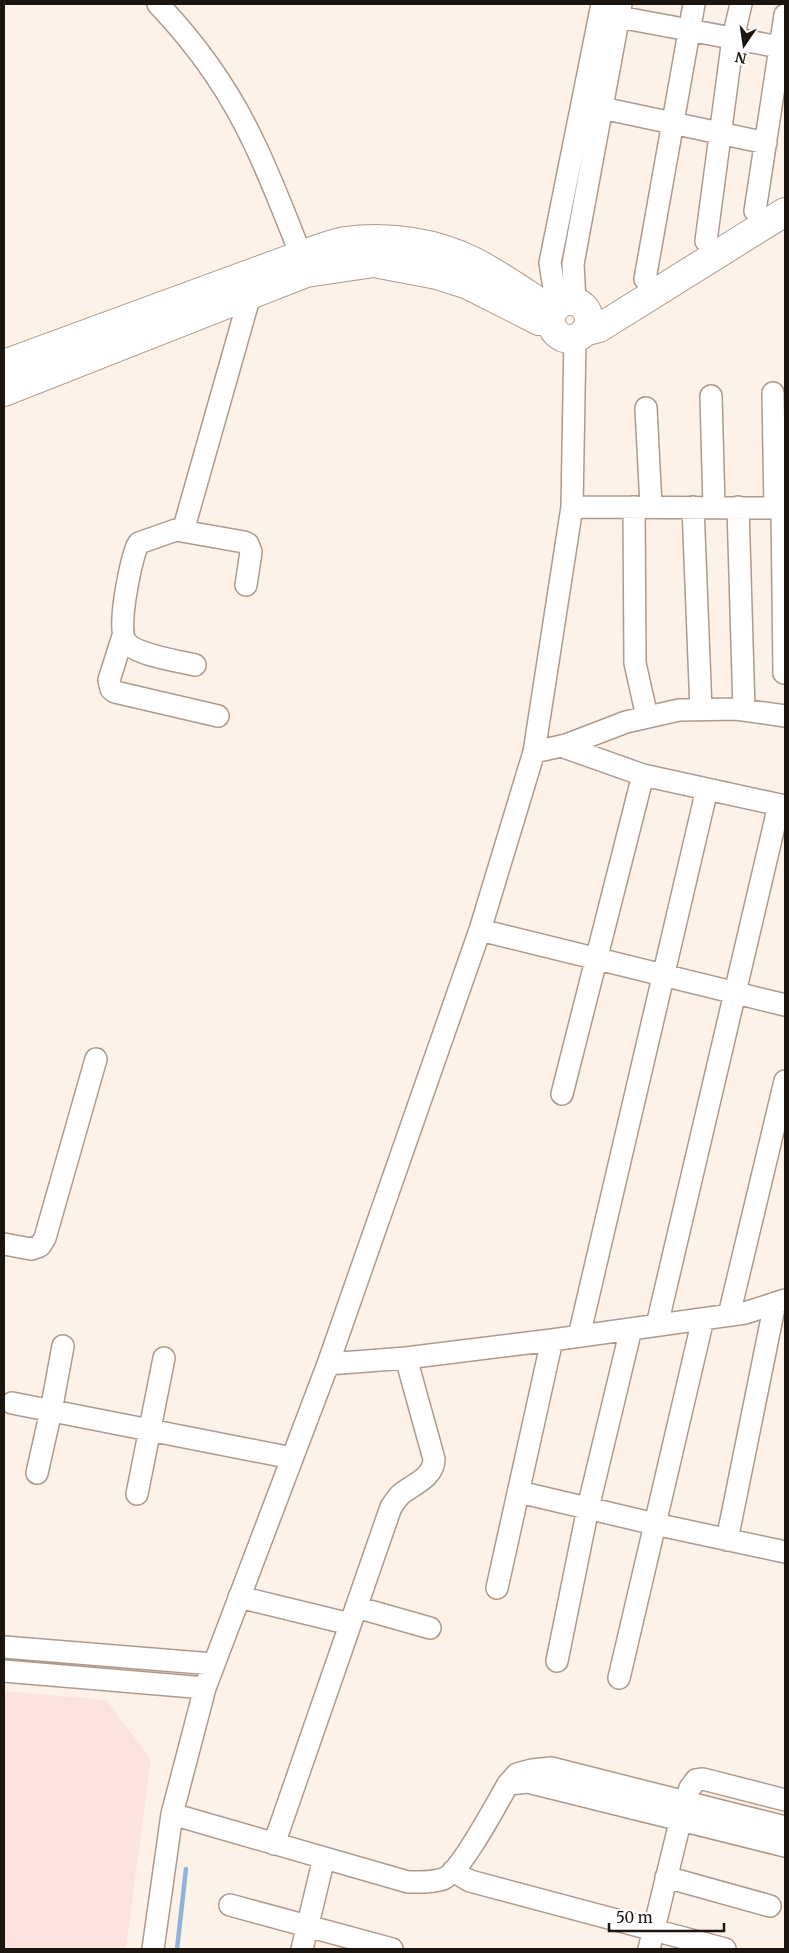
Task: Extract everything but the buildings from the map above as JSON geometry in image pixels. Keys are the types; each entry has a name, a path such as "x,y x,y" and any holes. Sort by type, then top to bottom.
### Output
{"main road":[{"path":"569,319 644,280 785,192"},
{"path":"4,392 306,273 374,263 437,275 599,328 785,212"},
{"path":"4,364 301,254 342,242 374,238 412,242 449,251 476,262 569,319"}],"street":[{"path":"158,4 180,27 218,78 255,144 301,254"},
{"path":"569,319 550,263 602,4"},
{"path":"644,280 694,4"},
{"path":"706,241 733,38 741,4"},
{"path":"153,1949 172,1814 205,1688 328,1364 480,930 534,752 572,507 569,319 573,264 620,10 689,30 783,48"},
{"path":"755,211 783,48 785,15"},
{"path":"602,108 766,143"},
{"path":"177,531 242,298"},
{"path":"772,393 781,508 784,673"},
{"path":"712,396 714,507"},
{"path":"646,408 635,663 647,718"},
{"path":"572,507 781,508"},
{"path":"693,507 700,710"},
{"path":"738,508 744,710"},
{"path":"195,665 136,650 125,641 121,630 122,618 137,546 177,531 248,544 251,552 246,585"},
{"path":"124,636 109,680 111,689 115,692 218,716"},
{"path":"534,752 561,746 626,722 679,710 744,710 785,716"},
{"path":"561,746 643,775 782,805 734,992 657,1325"},
{"path":"562,1094 598,959 643,775"},
{"path":"579,1336 707,789"},
{"path":"480,930 785,1005"},
{"path":"4,1244 31,1249 40,1246 45,1238 96,1059"},
{"path":"737,1314 785,1081"},
{"path":"328,1364 406,1358 552,1340 780,1308 727,1540"},
{"path":"619,1678 703,1319"},
{"path":"557,1661 588,1508 631,1329"},
{"path":"498,1588 552,1340"},
{"path":"37,1473 63,1346"},
{"path":"137,1494 164,1358"},
{"path":"274,1844 391,1507 399,1496 430,1474 434,1467 434,1459 406,1358"},
{"path":"12,1403 292,1458"},
{"path":"519,1492 785,1552"},
{"path":"239,1597 430,1628"},
{"path":"4,1646 213,1664"},
{"path":"4,1671 205,1688"},
{"path":"652,1940 682,1810 690,1788 696,1780 703,1779 785,1800"},
{"path":"172,1814 408,1882 428,1882 445,1879 458,1866 508,1784 528,1782 785,1827"},
{"path":"682,1810 785,1846"},
{"path":"302,1949 324,1858"},
{"path":"453,1871 470,1881 652,1940 725,1949"},
{"path":"666,1877 770,1906"},
{"path":"230,1905 392,1949"}],"shaded area":[{"path":"4,1691 106,1700 151,1759 126,1949 4,1949"}],"waterway":[{"path":"177,1949 186,1869"}]}
